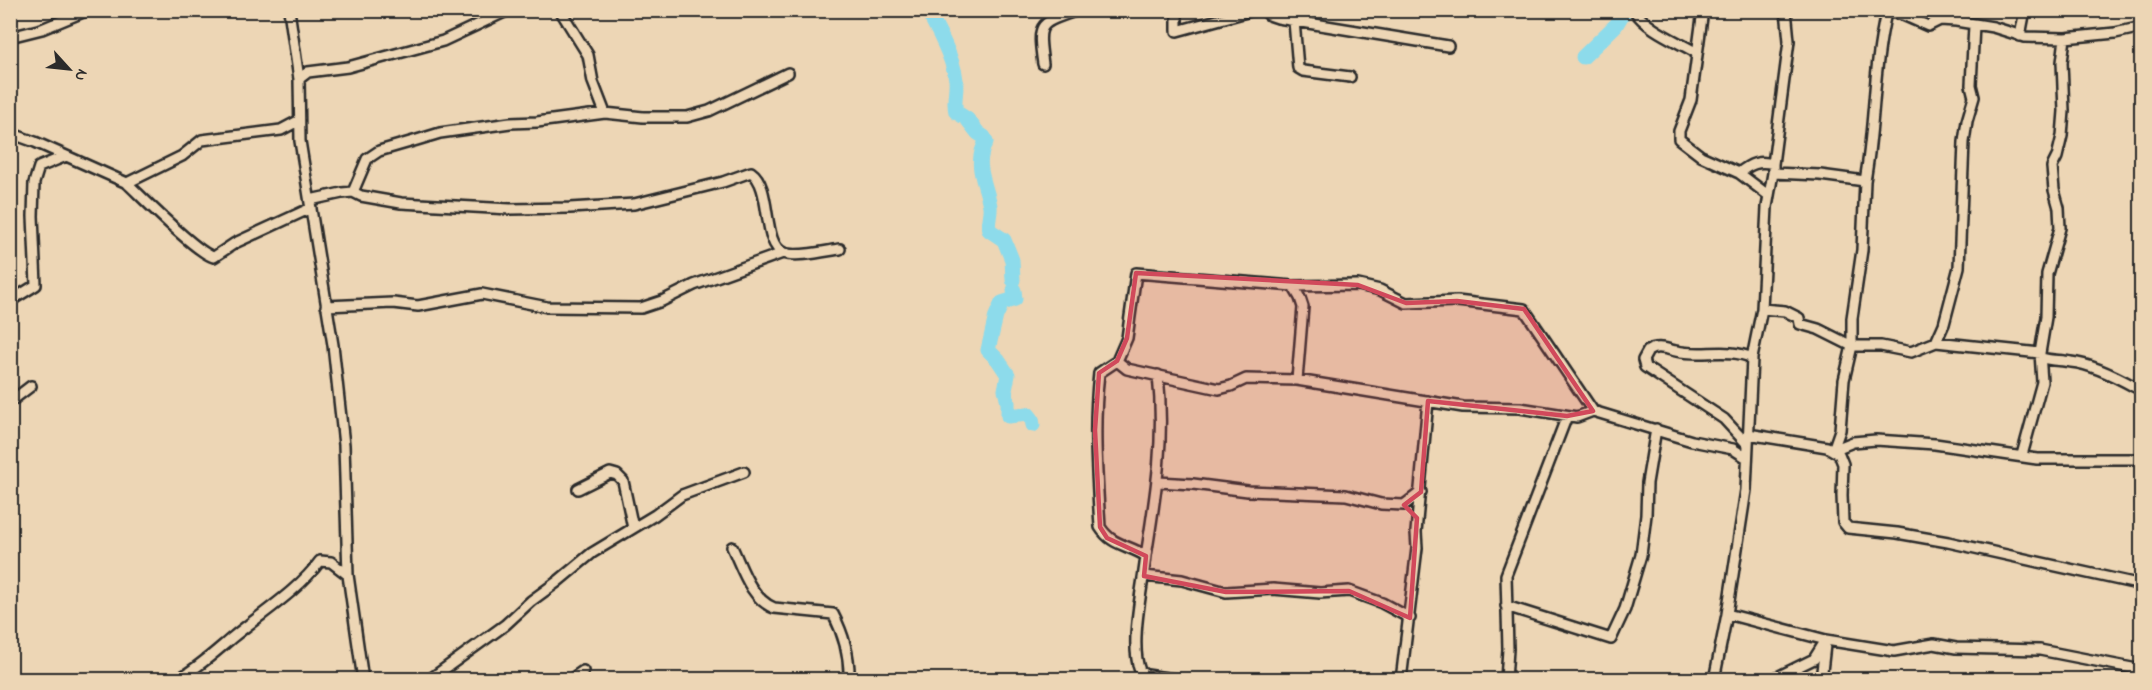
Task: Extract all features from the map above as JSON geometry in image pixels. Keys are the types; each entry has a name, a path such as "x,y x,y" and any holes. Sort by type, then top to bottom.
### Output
{"street":[{"path":"10,37 42,29 88,10"},
{"path":"289,10 299,79 300,141 333,345 344,445 348,575 363,680"},
{"path":"299,79 308,72 348,67 443,40 509,10"},
{"path":"560,10 588,55 593,82 605,113"},
{"path":"1043,64 1040,30 1045,23 1078,10"},
{"path":"1178,10 1177,31 1254,10"},
{"path":"1264,10 1269,15 1294,21 1448,46"},
{"path":"1634,10 1639,18 1654,29 1697,53"},
{"path":"1703,10 1691,100 1678,131 1679,139 1687,147 1712,162 1739,173 1768,195"},
{"path":"1714,680 1727,614 1746,490 1752,358 1761,309 1768,195 1789,41 1786,10"},
{"path":"2020,36 2025,10"},
{"path":"1833,450 1840,430 1844,380 1852,346 1852,318 1862,250 1865,181 1886,12 1894,12 1928,26 1940,20 1956,21 1994,27 2020,36 2065,38 2115,33 2142,27"},
{"path":"1294,21 1298,68 1303,71 1350,77"},
{"path":"1936,342 1944,324 1959,267 1964,142 1974,97 1971,85 1974,25"},
{"path":"2022,455 2042,382 2041,356 2046,316 2047,274 2060,228 2052,167 2062,136 2064,111 2062,62 2065,38"},
{"path":"353,192 367,159 379,151 440,134 510,123 537,122 605,113 652,118 687,117 709,111 788,73"},
{"path":"127,183 182,156 202,140 281,130 298,121"},
{"path":"10,133 127,183 175,229 204,253 214,257 235,243 310,204 342,193 353,192 361,196 401,203 510,209 570,208 634,204 723,182 751,172 758,177 762,186 771,237 783,253"},
{"path":"10,301 36,285 34,183 39,167 66,156"},
{"path":"1739,173 1748,165 1763,161 1773,168 1865,181"},
{"path":"326,306 393,303 418,306 482,294 547,307 641,308 662,301 694,285 783,253 840,249"},
{"path":"1146,556 1133,548 1107,538 1100,527 1095,430 1099,373 1117,361 1127,338 1137,273 1293,286 1359,285 1380,290 1406,303 1456,301 1524,309 1593,411"},
{"path":"1293,286 1302,307 1297,380"},
{"path":"1761,309 1785,311 1799,318 1800,324 1818,329 1852,346 1881,346 1911,352 1936,342 2041,356 2081,364 2119,378 2135,387 2142,382"},
{"path":"1752,358 1739,353 1689,354 1659,348 1648,351 1643,360 1645,367 1724,419 1748,439 1827,447 1833,450 1841,457 1843,464 1842,512 1843,522 1848,528 1897,533 1948,542 2142,585"},
{"path":"1117,361 1127,369 1219,389 1246,379 1297,380 1462,407 1520,408 1577,417 1593,411 1692,441 1733,449 1747,458"},
{"path":"1158,375 1162,409 1158,482 1137,629 1137,657 1140,671 1149,677 1180,680"},
{"path":"10,402 31,386"},
{"path":"1401,680 1417,548 1417,518 1428,401"},
{"path":"1506,680 1508,649 1506,575 1567,416"},
{"path":"1506,606 1611,639 1625,609 1641,555 1647,515 1647,483 1656,429"},
{"path":"1833,450 1853,442 1876,440 1935,444 2037,459 2142,459"},
{"path":"429,680 486,641 531,601 592,553 655,515 682,495 744,472"},
{"path":"578,489 610,473 618,476 623,481 633,528"},
{"path":"1158,482 1248,491 1346,495 1381,504 1404,505 1421,492"},
{"path":"1404,505 1417,518"},
{"path":"732,547 752,588 765,605 833,614 842,632 849,658 849,680"},
{"path":"177,680 204,663 231,638 308,577 320,561 331,562 348,575"},
{"path":"1144,576 1182,580 1226,592 1273,589 1320,593 1349,591 1382,603 1410,618"},
{"path":"1727,614 1826,640 1894,651 1934,644 1956,648 2040,650 2142,670"},
{"path":"1772,680 1814,659 1826,640"},
{"path":"1821,680 1826,640"},
{"path":"570,680 583,671"}],"highlighted area":[{"path":"1136,273 1358,285 1406,303 1457,301 1524,309 1593,411 1567,416 1428,401 1421,492 1404,505 1417,518 1410,618 1349,591 1226,592 1144,576 1146,556 1107,538 1100,527 1095,430 1099,373 1117,361 1127,338"}],"waterway":[{"path":"927,10 955,72 956,112 967,119 986,142 982,150 980,166 990,206 989,230 1004,240 1012,260 1013,280"},
{"path":"1583,57 1616,25 1625,10"},
{"path":"1014,290 1015,299 1002,303 996,316 988,350 1008,375 1005,390 1008,416 1028,414 1033,425"}]}
